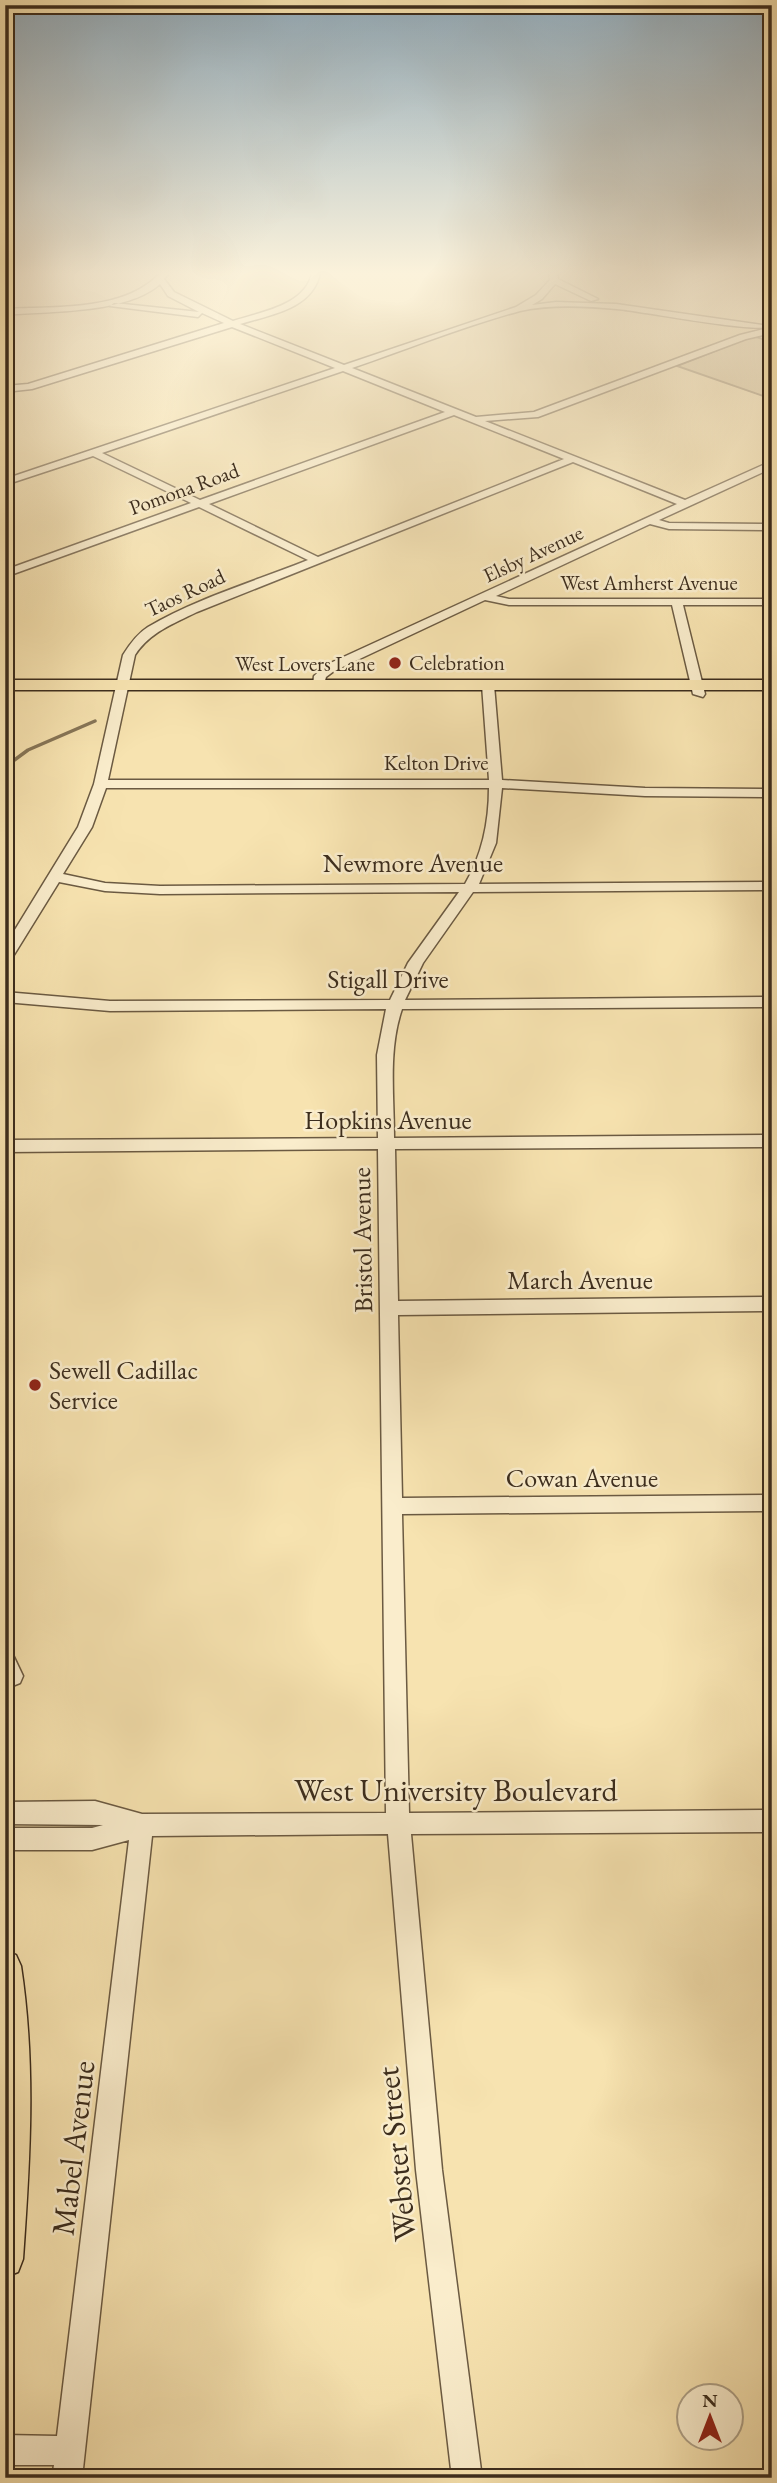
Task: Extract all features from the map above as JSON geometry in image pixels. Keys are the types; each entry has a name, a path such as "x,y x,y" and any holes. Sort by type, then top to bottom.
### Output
{"main road":[{"name":"West Lovers Lane","path":"5,685 121,689 698,690 772,694"},
{"name":"West Lovers Lane","path":"698,690 772,685"},
{"name":"West Lovers Lane","path":"5,693 121,689"},
{"path":"5,1966 13,2032 16,2107 5,2259"}],"street":[{"path":"5,396 24,389"},
{"path":"5,482 278,389"},
{"path":"401,389 686,504"},
{"path":"476,419 535,415 605,389"},
{"name":"Pomona Road","path":"5,574 456,411"},
{"path":"535,415 530,422 529,434 544,446"},
{"path":"93,452 316,560"},
{"name":"Taos Road","path":"5,958 85,827 100,784 133,646 151,630 192,610 575,458"},
{"name":"Elsby Avenue","path":"319,689 320,676 330,668 772,464"},
{"path":"649,521 669,526 772,527"},
{"name":"West Amherst Avenue","path":"485,597 509,602 772,602"},
{"path":"677,602 698,690"},
{"name":"Bristol Avenue","path":"399,1823 385,1055 393,1004 408,971 470,887 493,834 495,784 488,690"},
{"name":"Kelton Drive","path":"100,784 495,784 645,792 772,793"},
{"name":"Newmore Avenue","path":"56,877 105,887 160,890 772,886"},
{"name":"Stigall Drive","path":"5,997 110,1006 772,1002"},
{"name":"Hopkins Avenue","path":"5,1146 772,1141"},
{"name":"March Avenue","path":"389,1308 772,1304"},
{"name":"Cowan Avenue","path":"392,1506 772,1503"},
{"path":"5,1662 12,1676 5,1680"},
{"name":"West University Boulevard","path":"5,1813 95,1812 142,1825"},
{"name":"West University Boulevard","path":"5,1839 92,1839 142,1825 772,1821"},
{"name":"Webster Street","path":"399,1823 429,2171 467,2478"},
{"name":"Mabel Avenue","path":"69,2465 142,1825"},
{"path":"5,2450 69,2465"}],"shaded area":[{"path":"743,389 772,389 772,399"}],"waterway":[{"path":"5,767 28,750 95,721"}],"place":[{"name":"Celebration","path":"395,663"},
{"name":"Sewell Cadillac Service","path":"35,1385"}]}
